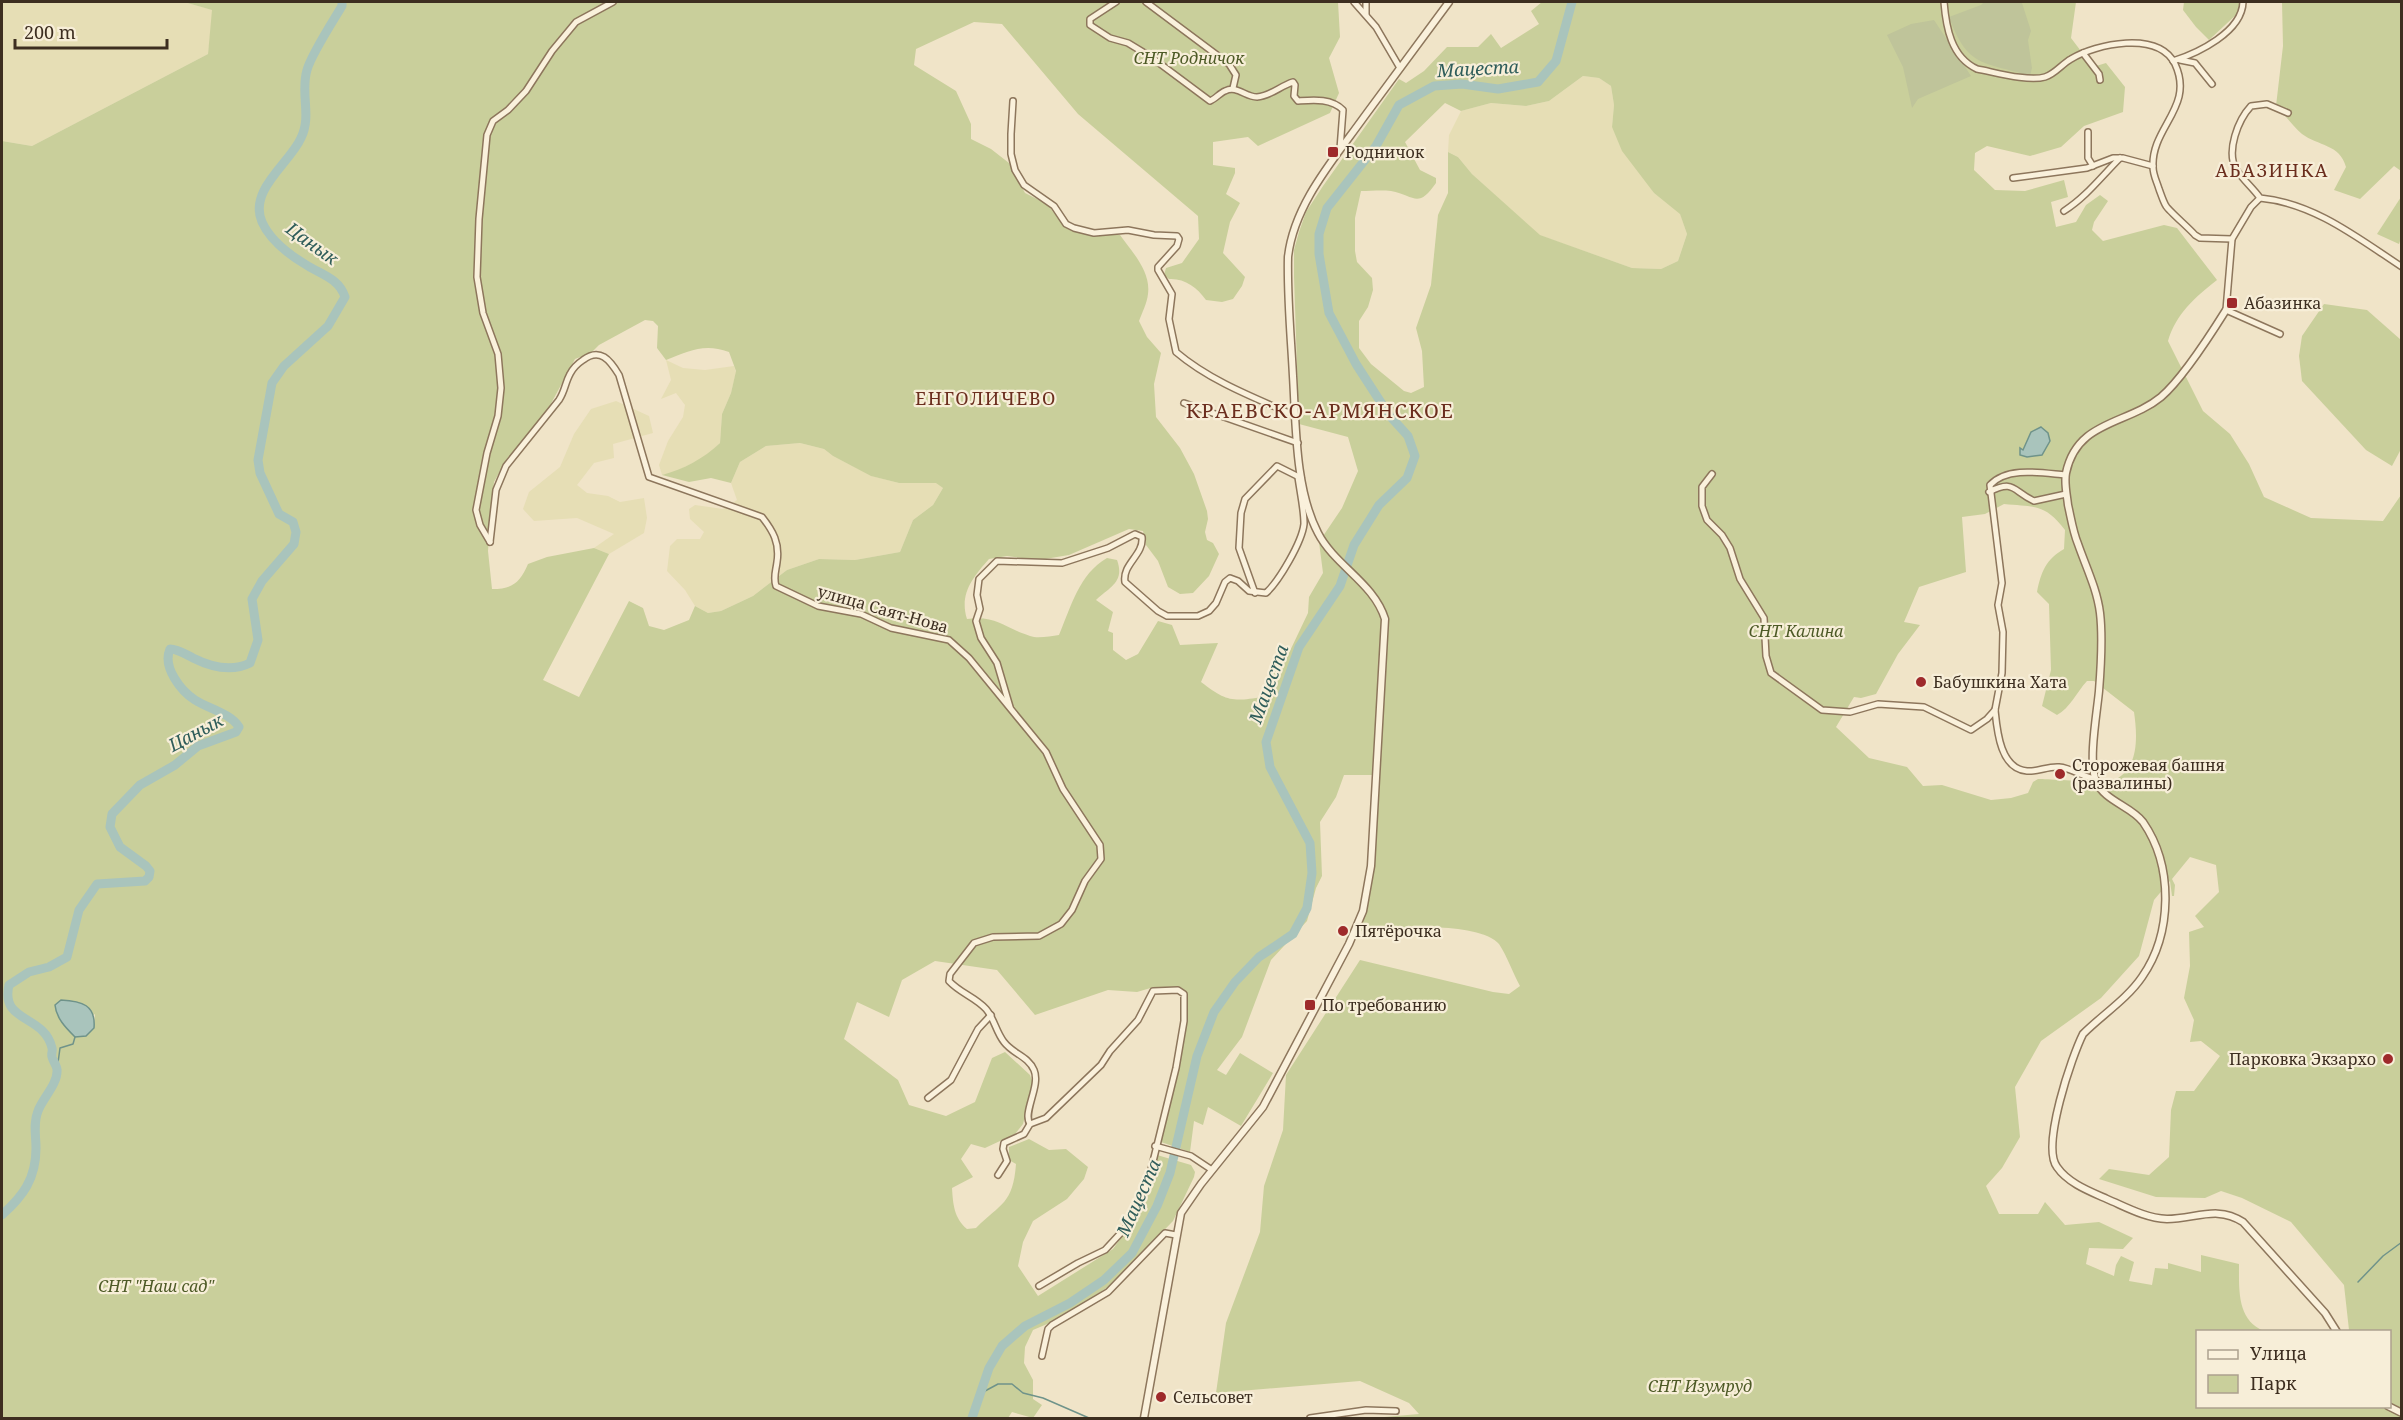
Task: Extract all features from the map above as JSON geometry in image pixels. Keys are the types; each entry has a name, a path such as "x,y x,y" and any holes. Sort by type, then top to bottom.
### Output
{"street":[{"name":"улица Саят-Нова","path":"613,2 576,22 552,51 526,91 508,110 492,121 487,135 478,219 477,277 483,314 498,354 501,388 498,416 486,453 476,510 480,525 490,542 496,490 506,466 566,390 569,375 574,367 586,358 597,354 605,356 619,375 649,477 762,517 771,529 778,546 774,579 776,586 818,606 861,615 891,628 949,640 969,658 1046,753 1063,789 1102,850 1101,860 1085,881 1072,910 1061,924 1039,936 993,937 974,943 951,971 949,981 956,989 976,999 991,1015 1004,1042 1029,1061 1035,1073 1033,1098 1027,1116 1030,1124"},
{"path":"1116,2 1090,19 1090,25 1110,38 1128,44 1151,57 1210,101 1224,91 1233,88 1259,97 1293,82 1294,96 1298,101 1314,99 1341,107 1343,110 1340,149"},
{"path":"1146,2 1229,64 1236,75 1233,88"},
{"path":"1354,2 1366,14 1400,68"},
{"path":"1366,2 1366,14"},
{"path":"1010,709 997,663 981,638 976,621 980,609 977,595 979,579 997,561 1062,563 1108,548 1135,534 1142,537 1143,543 1126,570 1125,582 1167,616 1202,615 1216,603 1225,582 1230,578 1255,593 1266,593 1272,587 1299,538 1304,524 1288,270 1289,247 1299,215 1340,149 1449,2"},
{"path":"1944,2 1950,38 1969,65 1977,69 2042,78 2083,53 2100,46 2137,43 2167,53 2176,60 2195,63 2212,84"},
{"path":"2176,60 2212,43 2237,22 2242,2"},
{"path":"2083,53 2099,74 2100,80"},
{"path":"2176,60 2181,92 2179,101 2161,136 2153,166 2165,206 2200,238 2232,239"},
{"path":"1013,101 1011,154 1024,185 1054,206 1066,224 1074,228 1094,232 1128,230 1154,235 1177,236 1179,238 1177,246 1158,267 1172,294 1169,320 1176,352 1194,366 1248,395 1296,416"},
{"path":"2288,113 2267,104 2250,106 2242,116 2234,142 2234,167 2260,198 2280,201 2313,212 2402,267"},
{"path":"2088,132 2088,158 2093,166"},
{"path":"2080,157 2088,158"},
{"path":"2013,178 2093,166 2113,158 2153,166"},
{"path":"2064,211 2090,191 2099,177 2120,158"},
{"path":"2260,198 2251,207 2232,239 2226,310 2214,330 2169,389 2151,404 2094,429 2083,439 2065,475 2066,494 2077,542 2097,597 2100,615 2101,661 2096,721 2095,779 2103,791 2135,814 2147,829 2163,872 2164,921 2157,949 2141,978 2083,1034 2059,1104 2052,1140 2054,1161 2070,1180 2088,1191 2148,1217 2168,1219 2220,1213 2232,1215 2243,1222 2325,1313 2336,1330"},
{"path":"2226,310 2280,334"},
{"path":"1184,403 1298,443"},
{"path":"1144,1419 1176,1235 1184,1209 1263,1107 1349,944 1363,911 1371,866 1386,626 1381,607 1318,534 1309,512 1300,478 1276,466 1245,499 1241,513 1239,548 1255,593"},
{"path":"2065,475 2036,472 2010,474 1992,482 1989,492 2002,583 1998,606 2003,632 2002,673 1995,710 1996,721 2004,750 2012,765 2028,771 2064,768 2095,779"},
{"path":"1712,474 1702,487 1702,506 1707,520 1730,548 1744,587 1764,618 1766,656 1771,673 1822,710 1850,712 1878,704 1923,707 1971,730 1995,710"},
{"path":"1989,492 2006,485 2013,486 2034,501 2066,494"},
{"path":"1987,719 1996,721"},
{"path":"998,1175 1007,1161 1003,1149 1004,1143 1024,1134 1030,1124 1046,1118 1101,1065 1110,1050 1138,1020 1153,991 1178,990 1184,993 1184,1021 1176,1068 1147,1186 1130,1223 1106,1250 1078,1263 1039,1286"},
{"path":"928,1098 951,1080 978,1029 991,1015"},
{"path":"1155,1146 1191,1156 1212,1170"},
{"path":"1042,1356 1048,1329 1108,1292 1165,1233 1176,1235"},
{"path":"1310,1419 1366,1410 1396,1411"}],"shaded area":[{"path":"2,2 184,2 213,10 208,54 32,146 2,141"},
{"path":"1583,76 1599,78 1611,86 1614,105 1612,127 1654,193 1680,213 1687,234 1678,261 1661,269 1632,268 1539,235 1472,174 1458,157 1448,152 1449,135 1461,111 1491,103 1526,106 1549,101"},
{"path":"666,360 683,368 705,370 734,366 736,372 731,393 722,414 720,443 705,457 675,472 662,475 659,465 668,441 683,417 685,405 676,393 661,399 671,380"},
{"path":"616,401 649,416 653,433 613,444 614,458 594,463 577,485 587,493 608,496 620,502 644,498 647,518 644,533 609,554 594,548 614,534 577,518 534,521 523,509 529,492 560,467 574,434 591,409"},
{"path":"800,443 824,449 872,476 899,483 937,483 943,488 933,505 913,520 900,552 855,560 819,559 787,570 753,596 721,611 708,613 695,606 685,590 667,571 670,546 677,539 700,539 704,532 690,519 689,509 695,505 723,509 737,500 731,483 740,462 766,446"}],"green space":[{"path":"184,2 1338,2 1340,37 1329,58 1339,93 1330,113 1258,146 1248,137 1213,142 1213,165 1235,168 1226,194 1240,203 1230,222 1223,253 1245,277 1233,299 1222,302 1206,300 1190,284 1169,279 1164,275 1166,268 1182,263 1199,239 1198,216 1078,114 1002,24 974,22 916,49 914,65 956,91 971,124 971,139 991,149 1009,163 1025,193 1047,204 1065,227 1091,235 1120,235 1140,262 1147,277 1148,294 1139,321 1147,337 1161,353 1154,384 1156,417 1180,448 1194,474 1207,511 1205,532 1207,540 1213,543 1219,554 1209,576 1193,593 1180,594 1168,587 1158,561 1146,545 1143,531 1129,529 1069,555 1039,560 1007,556 989,559 973,579 966,594 967,619 986,619 1033,637 1059,635 1077,592 1089,573 1107,558 1117,560 1118,579 1096,600 1113,612 1108,631 1113,633 1113,650 1126,660 1138,654 1158,621 1172,625 1180,645 1218,643 1201,682 1223,696 1243,699 1263,697 1273,669 1288,655 1308,613 1309,597 1323,573 1319,542 1342,508 1358,471 1348,437 1299,424 1294,250 1306,212 1399,79 1406,83 1424,71 1447,47 1478,47 1491,34 1501,48 1539,24 1531,11 1542,2 2076,2 2071,38 2093,67 2106,63 2125,87 2123,112 2084,126 2061,147 2030,156 1987,146 1975,153 1974,170 1995,190 2025,191 2064,180 2068,197 2051,202 2056,227 2076,222 2086,205 2100,195 2108,201 2094,222 2092,230 2103,241 2164,225 2177,228 2217,280 2181,314 2168,341 2203,411 2230,434 2249,464 2264,497 2311,518 2383,521 2401,495 2401,1418 1373,1418 1419,1414 1409,1403 1360,1381 1216,1393 1226,1323 1260,1232 1264,1186 1283,1130 1286,1075 1360,960 1493,992 1509,994 1520,986 1499,944 1484,935 1460,929 1436,928 1418,929 1405,935 1359,931 1369,891 1376,775 1344,775 1336,797 1320,822 1322,876 1316,888 1307,921 1271,960 1242,1037 1217,1070 1226,1075 1240,1053 1273,1073 1241,1126 1208,1107 1203,1125 1194,1121 1190,1152 1161,1142 1185,1033 1186,995 1177,988 1154,987 1137,992 1108,990 1035,1015 997,970 935,961 902,980 889,1017 857,1002 844,1039 898,1080 909,1105 946,1116 975,1102 992,1058 1005,1052 1030,1075 1033,1084 1023,1124 1015,1134 985,1148 971,1144 961,1159 973,1177 952,1188 952,1194 957,1215 967,1229 976,1228 1009,1195 1016,1164 1009,1160 1009,1147 1029,1139 1049,1150 1066,1149 1088,1167 1084,1179 1067,1199 1033,1221 1023,1242 1018,1266 1038,1296 1113,1249 1133,1221 1157,1155 1191,1165 1195,1172 1173,1221 1111,1285 1059,1319 1033,1330 1025,1347 1024,1363 1033,1380 1033,1399 1042,1405 1033,1418 1012,1412 1008,1418 2,1418 2,141 32,146 208,54 212,10","holes":["1583,76 1599,78 1611,86 1614,105 1612,127 1622,151 1654,193 1680,214 1687,234 1678,261 1661,269 1632,268 1540,235 1472,174 1458,157 1448,152 1448,193 1438,215 1431,285 1416,328 1422,351 1424,387 1411,393 1404,391 1371,364 1359,348 1359,321 1368,307 1373,290 1372,278 1357,262 1355,251 1355,218 1361,191 1391,191 1416,199 1425,196 1430,191 1436,183 1436,178 1420,170 1405,142 1445,103 1461,111 1491,103 1526,106 1549,101","645,320 653,321 658,326 657,348 666,360 689,351 704,348 720,349 729,352 736,371 731,393 722,414 720,443 693,463 662,475 689,482 711,478 731,483 740,462 766,446 800,443 824,449 871,476 899,483 936,483 943,488 933,505 913,520 900,552 855,560 819,559 787,570 753,596 721,611 708,613 695,606 689,620 664,630 649,626 643,608 629,601 579,697 543,680 609,554 594,548 547,557 528,564 522,576 514,584 505,588 492,589 488,551 494,482 506,460 547,411 575,359 591,353 599,345","2004,504 2039,508 2052,515 2065,530 2064,549 2045,567 2037,592 2049,604 2051,670 2042,706 2057,715 2087,681 2094,681 2134,712 2136,739 2133,758 2124,774 2116,779 2091,781 2038,779 2033,782 2028,793 1991,800 1942,785 1923,786 1907,767 1869,758 1836,727 1854,697 1861,698 1876,694 1898,654 1920,625 1904,622 1919,587 1966,572 1962,517 1985,514","2190,857 2216,865 2219,892 2195,916 2204,927 2189,932 2190,966 2184,998 2194,1020 2190,1042 2201,1041 2220,1056 2194,1091 2176,1091 2171,1110 2169,1157 2149,1175 2109,1169 2099,1179 2156,1197 2205,1198 2221,1191 2242,1198 2291,1222 2344,1285 2349,1330 2391,1330 2391,1408 2196,1408 2196,1330 2262,1330 2255,1326 2244,1312 2240,1294 2239,1264 2201,1255 2201,1272 2168,1263 2168,1269 2155,1268 2152,1285 2129,1281 2134,1262 2121,1256 2114,1276 2086,1264 2089,1248 2123,1249 2133,1238 2099,1222 2065,1225 2045,1202 2038,1214 1999,1214 1986,1186 2002,1168 2020,1137 2015,1087 2041,1041 2101,998 2139,956 2154,900 2170,881 2172,896 2174,896 2175,885 2172,879","95,1014 94,1028 73,1035 69,1030"]},
{"path":"1984,2 2022,3 2031,31 2028,40 2032,68 2030,76 1979,60 1963,46 1949,17"},
{"path":"2184,2 2240,2 2239,12 2209,40 2183,10"},
{"path":"2282,2 2401,2 2401,171 2394,166 2360,199 2334,190 2346,167 2339,154 2328,146 2302,134 2276,106 2283,46"},
{"path":"1934,20 1971,76 1918,99 1912,108 1903,67 1887,35 1911,24"},
{"path":"2401,197 2401,238 2399,244 2377,234"},
{"path":"2324,304 2367,310 2401,340 2401,449 2392,466 2366,450 2302,381 2299,356 2302,336"}],"water":[{"path":"2041,427 2048,433 2050,441 2042,455 2027,457 2020,455 2020,448 2023,450 2031,432"},
{"path":"61,1000 81,1003 90,1009 93,1014 94,1028 86,1036 75,1037 62,1023 55,1005"}],"waterway":[{"name":"Цанык","path":"2,1215 22,1194 31,1178 36,1148 36,1116 57,1075 52,1048 47,1037 41,1029 17,1013 11,1006 8,997 9,985 29,972 49,967 67,957 79,910 97,884 145,881 149,877 150,871 146,866 120,847 110,827 112,814 140,785 175,765 198,746 236,732 239,727 230,718 195,700 184,691 171,671 168,656 170,649 207,664 222,667 229,668 250,663 258,640 252,599 262,581 294,544 296,532 293,522 279,514 260,473 258,460 272,383 284,366 328,326 345,297 335,282 295,257 276,241 262,222 259,210 265,188 301,138 306,121 305,79 307,70 317,47 342,6 342,2"},
{"name":"Мацеста","path":"972,1418 989,1368 1002,1346 1025,1326 1070,1303 1104,1280 1132,1253 1157,1206 1170,1173 1197,1056 1214,1012 1235,982 1259,957 1293,934 1307,908 1312,873 1310,843 1270,767 1266,742 1299,647 1340,586 1354,545 1379,505 1407,478 1415,456 1408,436 1389,415 1356,364 1329,313 1319,254 1319,234 1327,208 1376,146 1399,105 1434,86 1462,84 1498,89 1538,82 1556,61 1572,2"},
{"path":"57,1070 60,1048 73,1044 75,1037"},
{"path":"2358,1282 2383,1256 2402,1242"},
{"path":"975,1409 985,1391 998,1384 1012,1384 1023,1393 1043,1398 1089,1418"}],"place":[{"name":"Родничок","path":"1333,152"},
{"name":"Абазинка","path":"2232,303"},
{"name":"Бабушкина Хата","path":"1921,682"},
{"name":"Сторожевая башня (развалины)","path":"2060,774"},
{"name":"Пятёрочка","path":"1343,931"},
{"name":"По требованию","path":"1310,1005"},
{"name":"Парковка Экзархо","path":"2388,1059"},
{"name":"Сельсовет","path":"1161,1397"}],"district":[{"name":"АБАЗИНКА","path":"2272,171"},
{"name":"ЕНГОЛИЧЕВО","path":"986,399"},
{"name":"КРАЕВСКО-АРМЯНСКОЕ","path":"1320,411"}],"park label":[{"name":"СНТ Родничок","path":"1189,58"},
{"name":"СНТ Калина","path":"1796,631"},
{"name":"СНТ \"Наш сад\"","path":"156,1286"},
{"name":"СНТ Изумруд","path":"1700,1386"}]}
